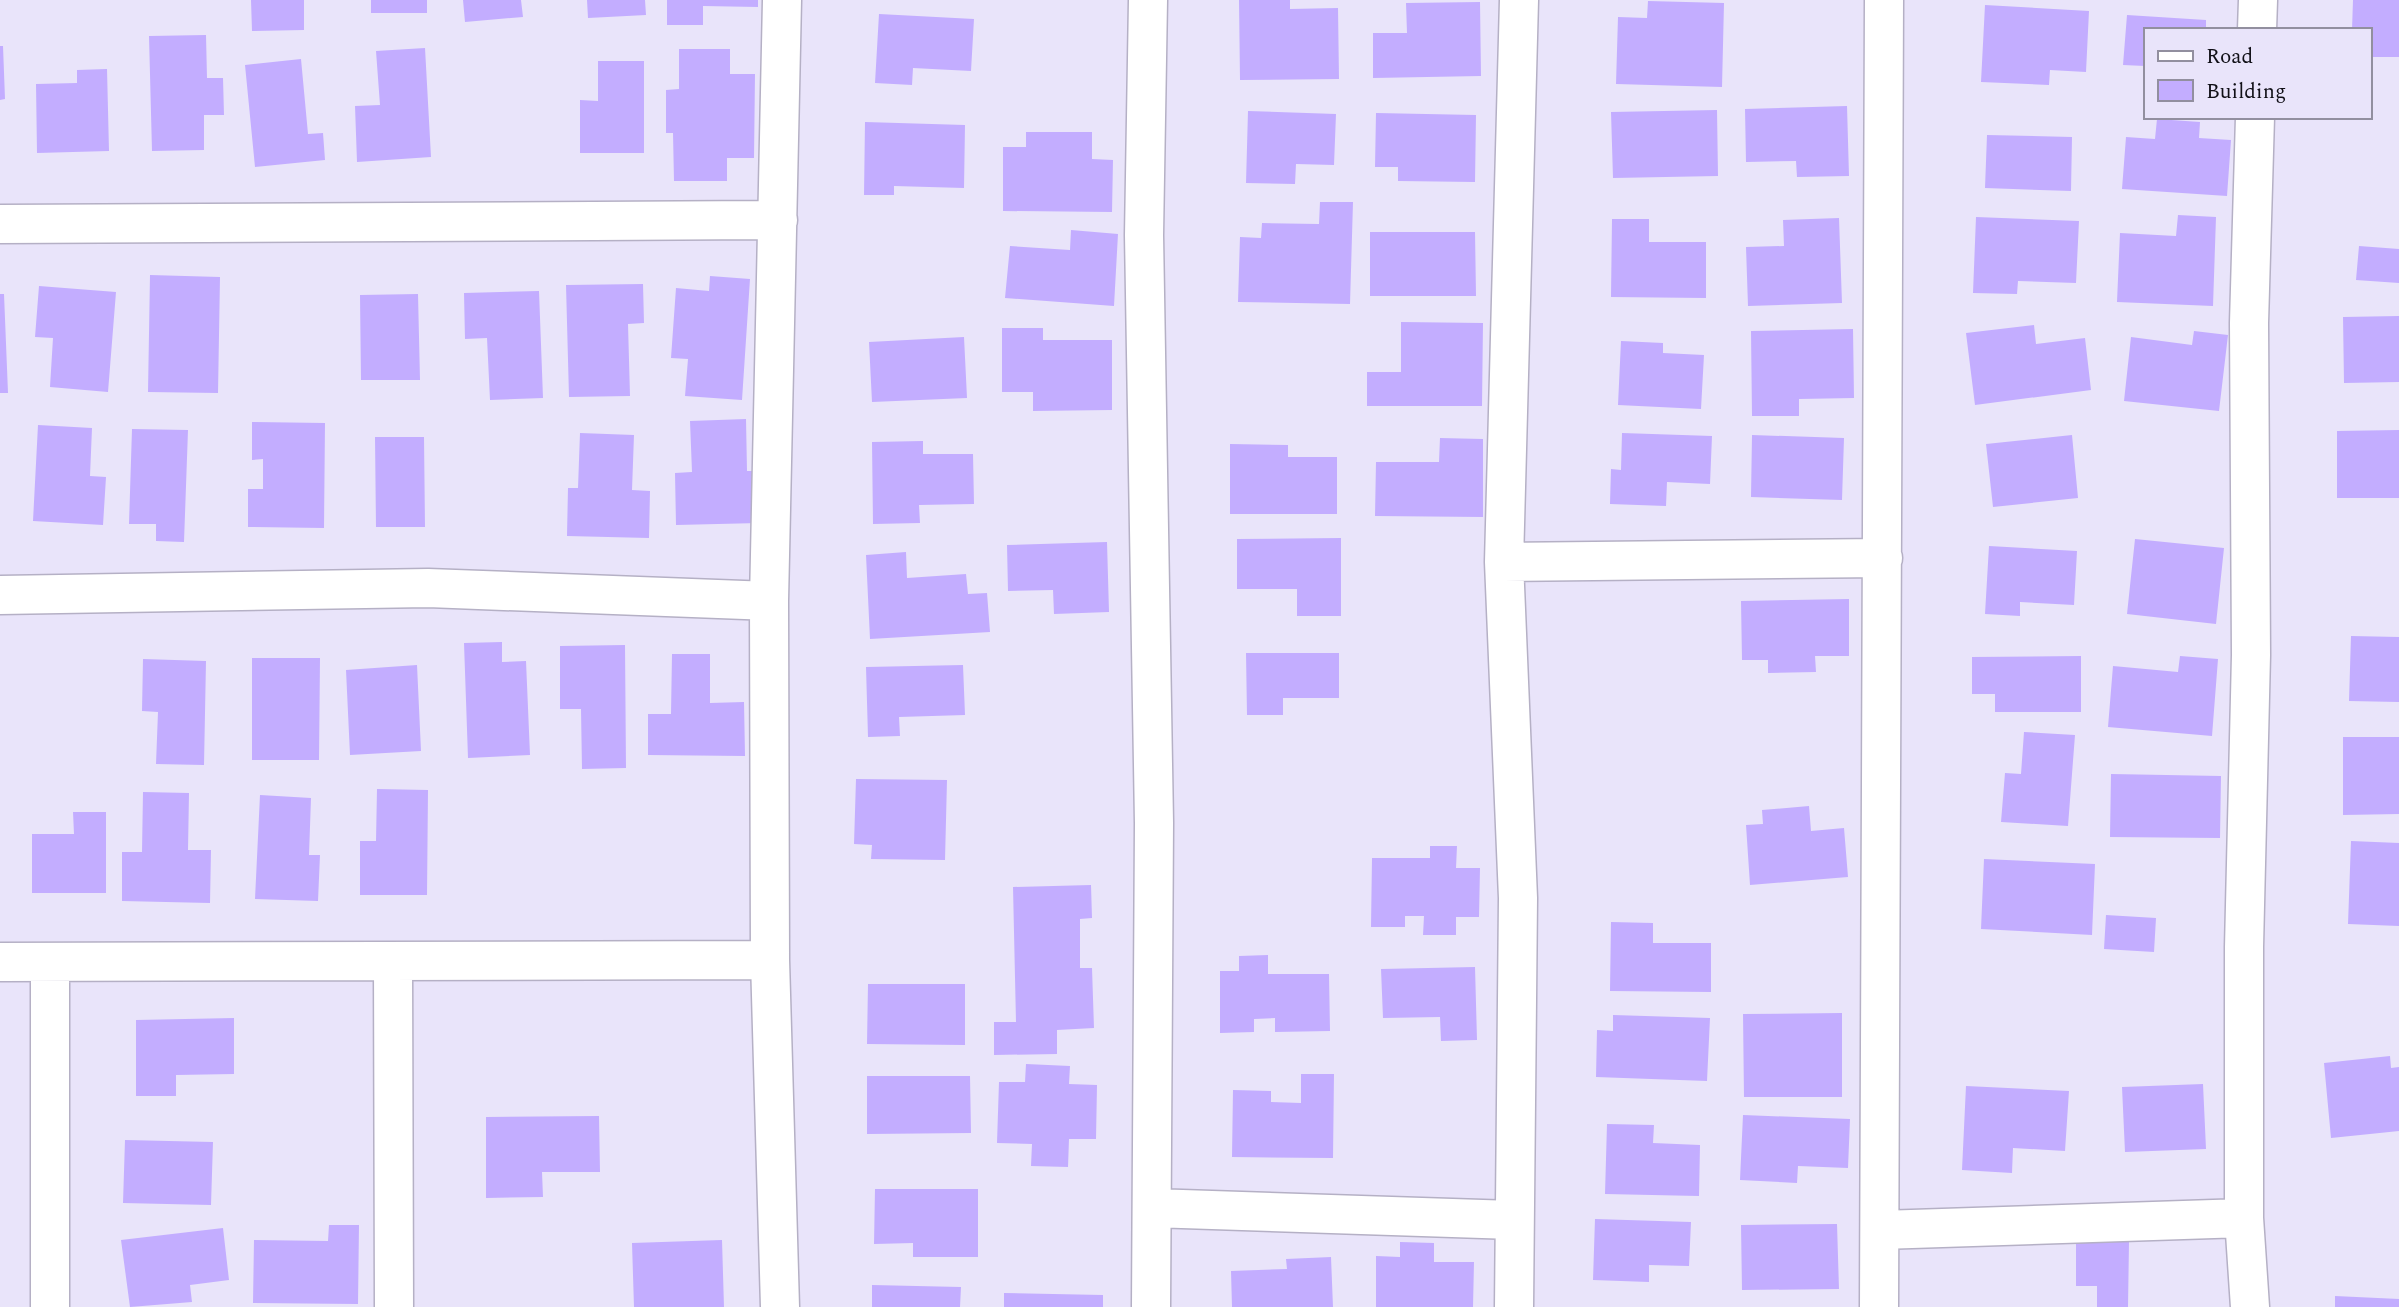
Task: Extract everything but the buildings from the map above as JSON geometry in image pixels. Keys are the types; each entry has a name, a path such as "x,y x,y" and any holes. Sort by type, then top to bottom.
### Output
{"street":[{"path":"780,1307 770,960 769,601 782,0"},
{"path":"1147,0 1144,235 1154,823 1151,1307"},
{"path":"1514,1307 1518,898 1504,562 1519,0"},
{"path":"1879,1307 1884,558 1880,361 1885,140 1884,0"},
{"path":"2257,28 2258,0"},
{"path":"2250,1307 2244,1218 2244,947 2251,655 2249,323 2255,119"},
{"path":"0,224 778,220"},
{"path":"1504,562 1884,558"},
{"path":"0,595 428,588 769,601"},
{"path":"0,962 770,960"},
{"path":"50,962 50,1307"},
{"path":"393,963 394,1307"},
{"path":"1152,1208 1513,1220"},
{"path":"1881,1230 2244,1218"}]}
